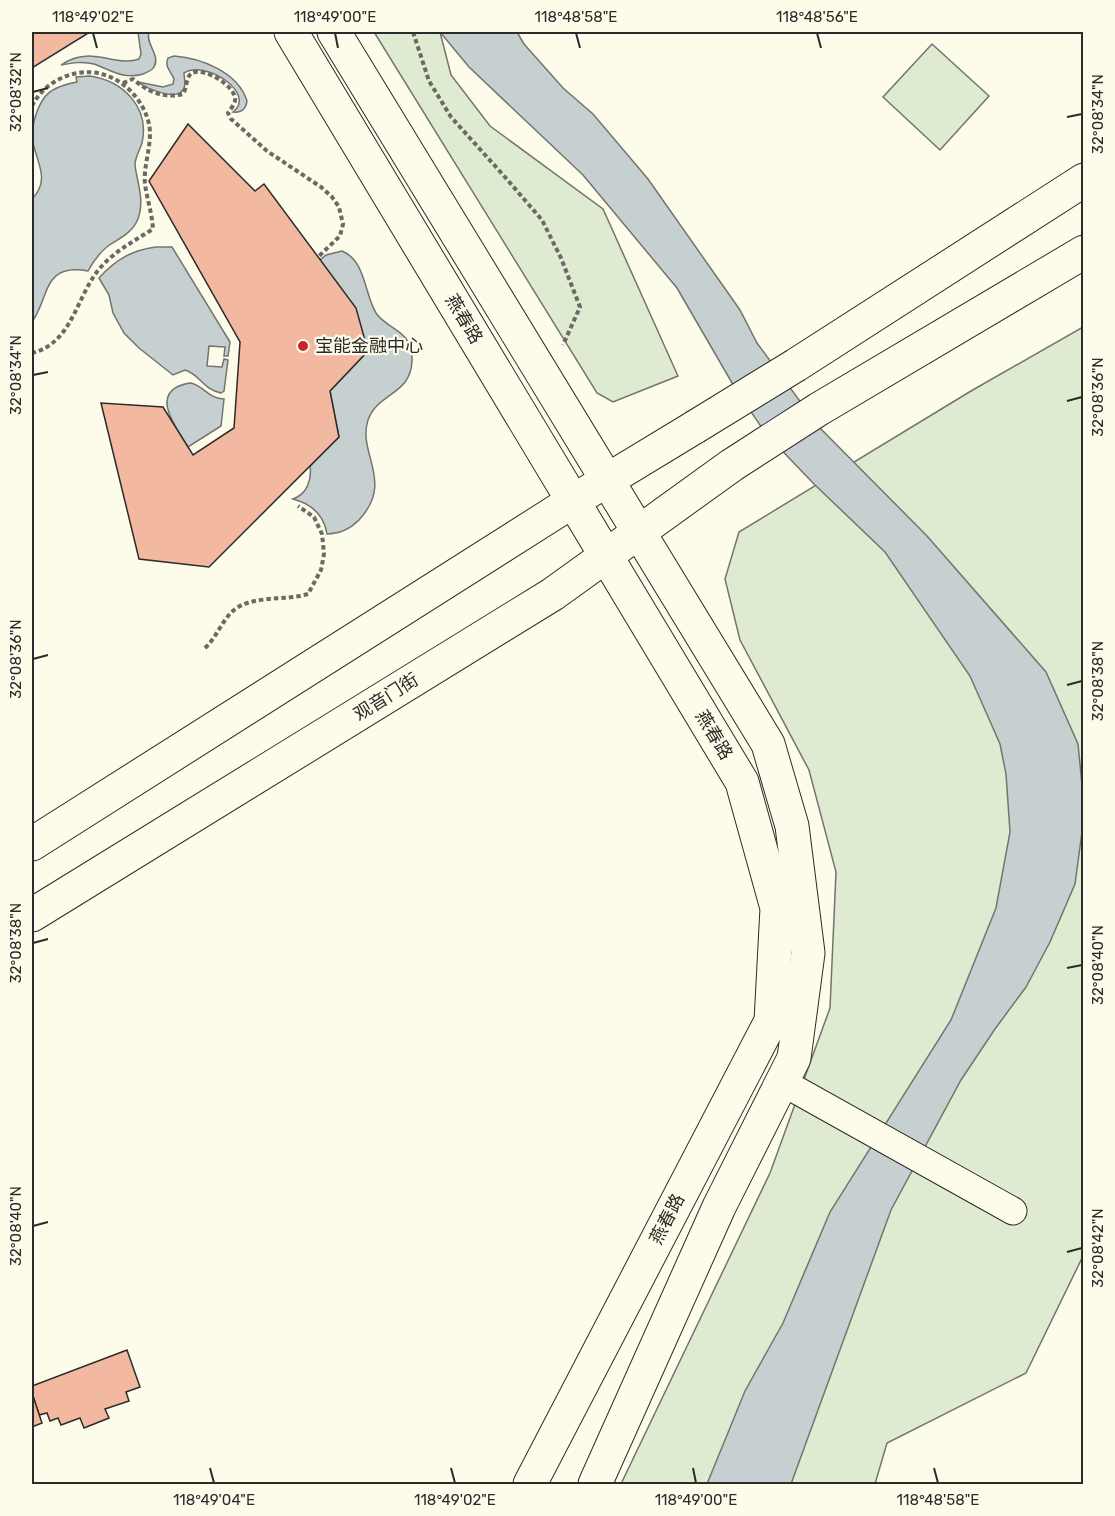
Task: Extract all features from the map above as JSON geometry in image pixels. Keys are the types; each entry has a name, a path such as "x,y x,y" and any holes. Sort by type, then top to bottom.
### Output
{"street":[{"name":"燕春路","path":"291,32 742,782 777,908 771,1021 530,1485"},
{"path":"334,32 768,744 792,826 808,953 794,1058 719,1207 595,1485"},
{"path":"32,844 573,501 796,365 1083,180"},
{"name":"观音门街","path":"32,915 553,594 732,465 819,409 1083,252"},
{"path":"782,1082 1013,1211"}],"path":[{"path":"413,32 429,81 451,117 542,220 561,258 580,307 561,351"},
{"path":"32,106 35,99 54,81 85,71 98,73 123,83 134,93 149,126 145,183 152,211 153,229 113,254 89,282 66,329 54,342 32,353"},
{"path":"123,83 133,79 143,88 172,97 183,94 187,88 188,76 199,72 222,81 230,87 235,102 228,113 231,119 267,151 321,187 339,207 343,224 340,236 318,257"},
{"path":"205,648 232,612 245,603 267,599 292,599 308,594 321,570 324,554 322,534 314,517 298,506"}],"green space":[{"path":"374,32 440,32 451,75 490,126 603,209 678,376 613,402 597,393"},
{"path":"932,44 989,96 940,150 883,97"},
{"path":"1083,327 1083,1256 1026,1373 887,1443 875,1484 621,1484 770,1173 830,1008 836,872 809,770 740,640 725,579 739,532 971,391"}],"shaded area":[{"path":"138,32 149,32 149,41 156,58 153,68 143,74 123,75 86,63 61,65 83,56 121,61 139,59 141,54"},
{"path":"440,32 517,32 524,44 563,88 593,114 648,179 740,310 757,343 819,427 927,536 1046,672 1078,744 1084,817 1075,884 1050,942 1026,987 961,1080 891,1210 791,1484 707,1484 745,1391 783,1323 830,1212 951,1020 996,908 1010,832 1006,774 1000,744 970,676 885,552 766,434 735,388 677,288 583,175 469,67"},
{"path":"174,56 207,63 227,75 242,91 247,101 244,108 233,112 239,105 239,96 234,88 216,74 204,71 193,70 184,73 184,88 175,94 162,93 138,82 163,87 173,84 174,79 167,64 168,58"},
{"path":"90,76 102,79 123,90 138,107 143,130 142,143 135,165 141,198 140,212 132,228 108,246 88,271 62,272 55,277 32,322 32,199 42,179 32,138 34,120 44,98 51,92 64,85 77,82 76,77"},
{"path":"156,247 172,247 230,342 228,356 224,356 225,347 209,346 207,366 222,367 224,359 228,360 224,391 221,393 209,388 195,375 185,370 173,375 124,333 113,313 109,295 99,278 124,257"},
{"path":"342,251 356,262 376,313 404,336 411,350 412,361 406,381 372,411 368,420 367,444 375,480 374,493 369,506 352,526 340,532 327,534 323,521 316,511 293,499 302,494 308,486 310,466 339,437 330,391 368,351 320,260 326,255"},
{"path":"190,383 199,386 214,397 224,399 221,426 188,447 172,419 167,401 170,393 177,387"}],"building":[{"path":"32,32 90,32 32,68"},
{"name":"宝能金融中心","path":"188,124 255,191 264,184 356,308 368,351 330,391 339,437 209,567 139,559 101,403 163,407 193,455 234,428 240,342 149,181"},
{"path":"127,1350 140,1387 126,1392 129,1401 105,1409 109,1418 84,1428 80,1418 61,1425 58,1418 50,1421 47,1413 39,1415 32,1386"},
{"path":"32,1393 42,1423 32,1427"}],"place":[{"name":"宝能金融中心","path":"303,346"}]}
